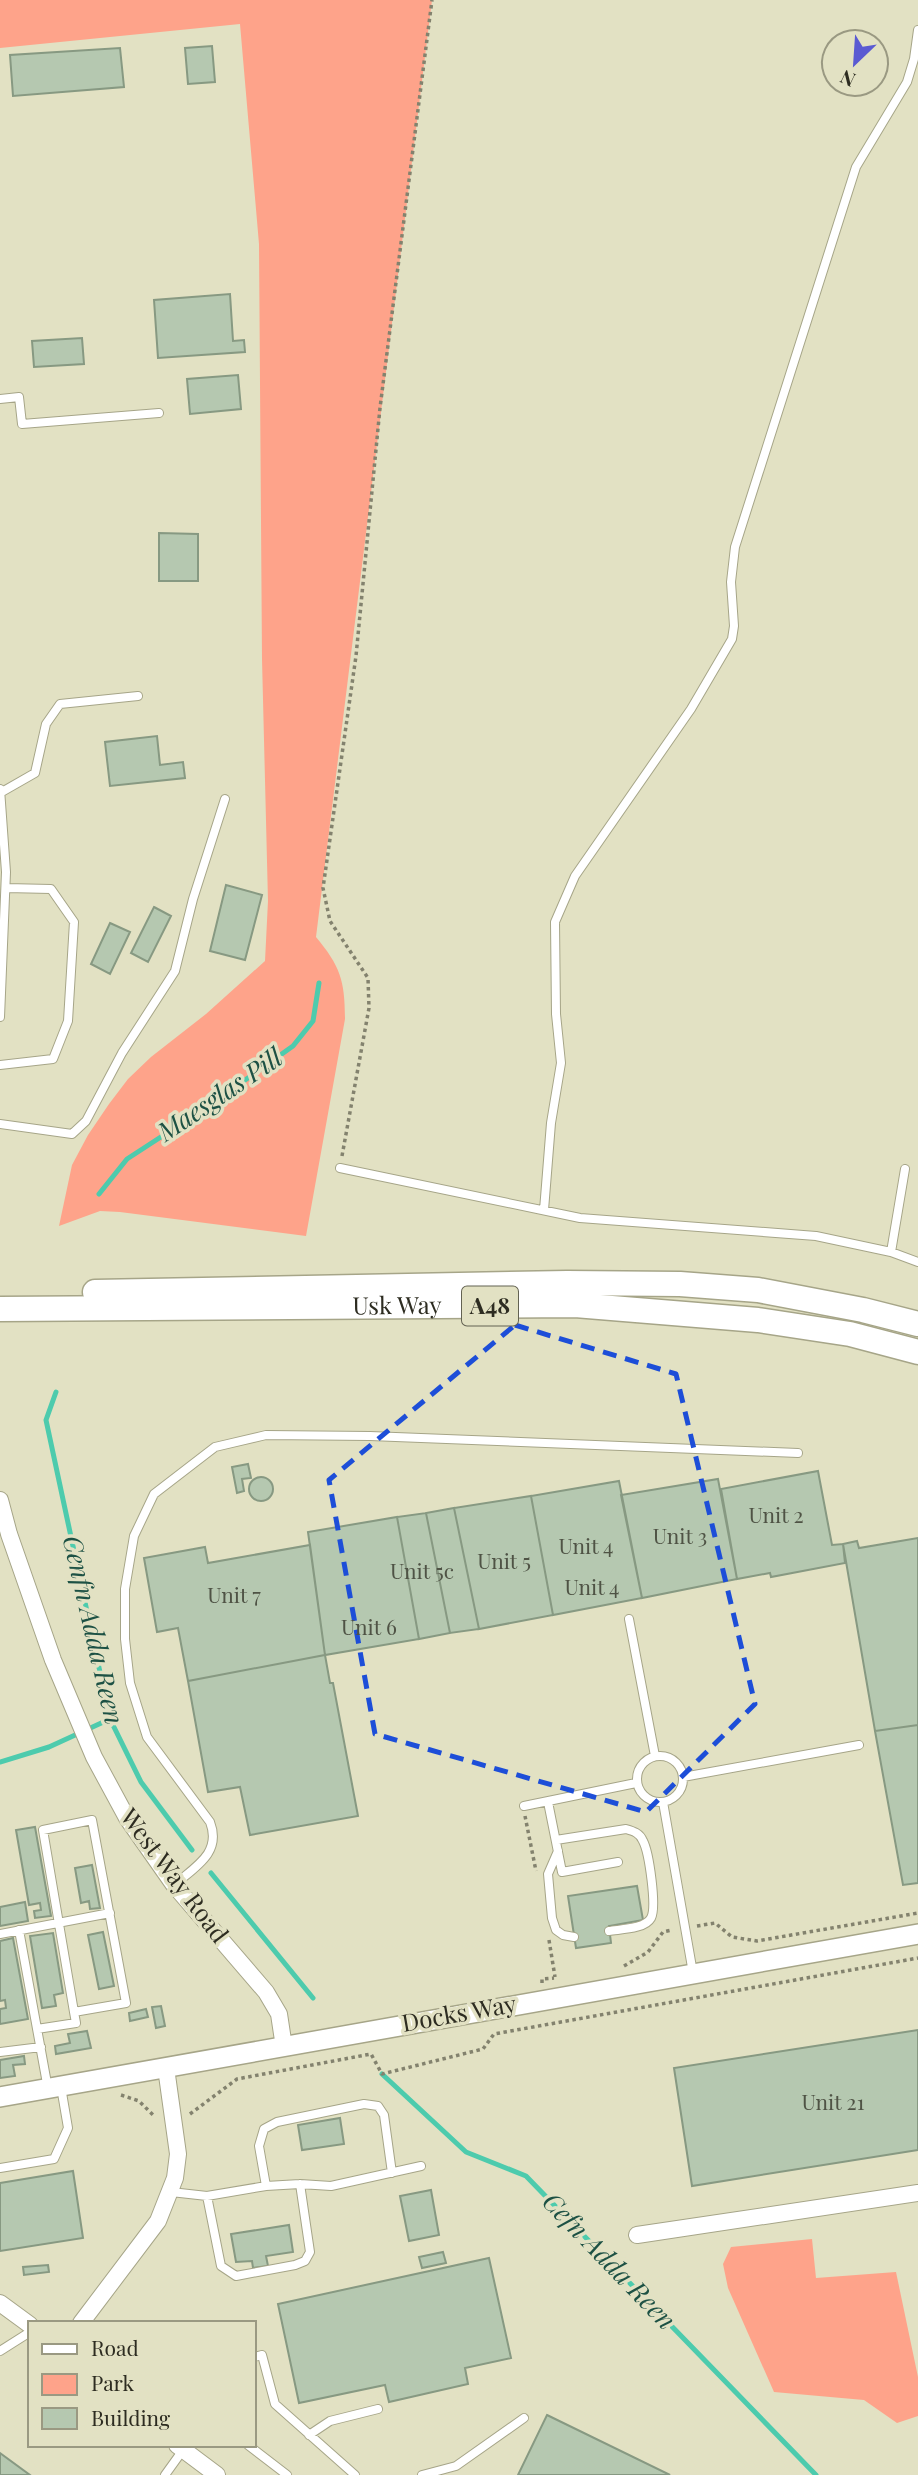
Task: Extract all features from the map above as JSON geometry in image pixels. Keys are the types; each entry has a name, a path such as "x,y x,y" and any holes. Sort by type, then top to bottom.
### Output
{"main road":[{"name":"Usk Way","path":"0,1309 60,1300 554,1284 680,1284 758,1290 863,1310 918,1324"},
{"name":"Usk Way","path":"0,1292 60,1300 575,1305 758,1320 850,1334 918,1352"}],"street":[{"name":"West Way Road","path":"0,1500 9,1534 53,1660 94,1757 127,1818 174,1885 266,1992 279,2014 284,2047"},
{"name":"Docks Way","path":"0,2098 918,1934"},
{"path":"83,2321 158,2221 176,2178 178,2154 166,2068"},
{"path":"637,2235 918,2193"},
{"path":"0,2303 28,2324"},
{"path":"180,2448 217,2475"}],"lane":[{"path":"544,1210 551,1123 561,1063 556,1014 555,922 575,876 691,709 732,639 734,626 731,582 735,547 856,167 907,82 918,30"},
{"path":"0,398 19,397 22,424 159,413"},
{"path":"0,1017 6,888 0,791 35,773 46,724 60,704 138,696"},
{"path":"0,1124 72,1134 86,1121 122,1053 175,971 193,899 225,799"},
{"path":"0,1065 53,1059 68,1021 74,922 51,889 6,888"},
{"path":"340,1168 580,1218 816,1236 891,1252 918,1262"},
{"path":"891,1252 905,1169"},
{"path":"174,1885 206,1858 215,1834 210,1822 147,1737 130,1683 125,1639 125,1589 134,1536 154,1494 215,1447 266,1435 344,1435 798,1453"},
{"path":"629,1619 655,1756"},
{"path":"683,1777 859,1745"},
{"path":"655,1756 663,1756 677,1763 683,1777 680,1791 663,1802 649,1800 643,1796 636,1783 638,1769 642,1763 655,1756"},
{"path":"524,1806 636,1783"},
{"path":"548,1802 562,1872 618,1862"},
{"path":"663,1802 693,1973"},
{"path":"37,2029 76,2023 74,2012 43,1830 92,1820 126,2003 74,2012"},
{"path":"556,1840 626,1829 635,1831 642,1838 647,1850 653,1906 651,1918 644,1924 610,1931"},
{"path":"558,1850 548,1874 552,1918 556,1930 563,1935 574,1937"},
{"path":"0,1934 110,1913"},
{"path":"0,2168 54,2159 68,2127 41,2047 19,1930"},
{"path":"0,2052 41,2047"},
{"path":"266,2186 259,2146 264,2129 277,2122 364,2104 378,2106 384,2115 392,2173"},
{"path":"171,2192 207,2196 266,2186 331,2186 421,2166"},
{"path":"207,2196 221,2266 236,2276 305,2261 310,2252 300,2184"},
{"path":"0,2351 28,2333"},
{"path":"256,2356 262,2355 275,2404 355,2475"},
{"path":"309,2435 330,2420 378,2409"},
{"path":"422,2475 456,2466 524,2418"},
{"path":"251,2447 287,2475"},
{"path":"165,2475 180,2448"}],"path":[{"path":"340,1168 368,1018 368,978 330,921 323,888 356,656 380,408 432,0"},
{"path":"614,1967 625,1965 648,1952 663,1932 685,1928 715,1923 732,1937 757,1941 918,1913"},
{"path":"119,2094 139,2101 155,2118 190,2114 237,2079 371,2054 382,2074 484,2049 494,2034 918,1958"},
{"path":"551,2024 542,1979 567,1975"}],"highlighted area":[{"path":"515,1325 676,1374 755,1704 646,1812 375,1734 329,1480"}],"green space":[{"path":"0,0 432,0 316,937 340,974 345,1019 306,1236 100,1211 59,1226 72,1165 88,1135 128,1079 265,961 268,901 262,659 259,244 240,24 0,48"},
{"path":"812,2239 816,2278 896,2272 918,2377 918,2416 897,2423 864,2400 774,2392 728,2288 723,2264 731,2247"}],"building":[{"path":"212,46 215,82 188,84 185,48"},
{"path":"120,48 124,87 13,96 10,55"},
{"path":"230,294 233,341 244,340 245,352 158,358 154,300"},
{"path":"82,338 84,364 34,367 32,341"},
{"path":"238,375 241,409 190,414 187,379"},
{"path":"159,533 198,534 198,581 159,581"},
{"path":"157,736 160,765 183,762 185,778 110,786 105,742"},
{"path":"226,885 262,895 245,960 210,951"},
{"path":"154,907 171,916 148,962 131,953"},
{"path":"110,923 130,932 110,974 91,964"},
{"path":"248,1464 251,1478 242,1479 244,1491 237,1493 232,1467"},
{"path":"818,1471 832,1545 843,1544 845,1563 771,1577 770,1573 737,1579 721,1489"},
{"path":"256,1477 266,1477 273,1484 273,1494 266,1501 256,1501 249,1494 249,1484"},
{"path":"718,1479 737,1579 642,1598 621,1495"},
{"path":"619,1481 642,1598 553,1615 531,1496"},
{"path":"531,1496 553,1615 479,1629 454,1508"},
{"path":"454,1508 479,1629 450,1633 426,1513"},
{"path":"426,1513 450,1633 419,1639 397,1517"},
{"path":"397,1517 419,1639 325,1655 308,1532"},
{"path":"918,1538 918,1725 875,1731 843,1544 857,1541 859,1548"},
{"path":"310,1545 325,1655 188,1681 178,1628 157,1632 144,1558 205,1547 208,1563"},
{"path":"325,1655 330,1683 333,1683 358,1816 250,1835 240,1787 208,1792 188,1681"},
{"path":"918,1725 918,1883 903,1885 875,1731"},
{"path":"35,1827 51,1916 35,1918 34,1911 41,1910 40,1903 29,1905 16,1830"},
{"path":"92,1865 100,1908 90,1909 89,1901 81,1903 75,1868"},
{"path":"637,1886 643,1920 609,1926 611,1943 576,1948 568,1896"},
{"path":"25,1902 28,1921 0,1926 0,1907"},
{"path":"103,1932 114,1986 99,1989 88,1935"},
{"path":"53,1933 63,1993 54,1995 56,2006 42,2008 30,1936"},
{"path":"13,1938 28,2019 0,2024 0,2009 6,2008 5,2000 0,2001 0,1941"},
{"path":"161,2006 165,2026 156,2028 152,2007"},
{"path":"146,2009 148,2017 130,2021 129,2013"},
{"path":"918,2030 918,2150 692,2186 674,2068"},
{"path":"87,2031 91,2048 56,2054 55,2046 70,2043 68,2034"},
{"path":"24,2056 25,2064 13,2065 15,2076 0,2078 0,2060"},
{"path":"340,2118 344,2144 302,2150 298,2125"},
{"path":"73,2171 83,2238 0,2251 0,2183"},
{"path":"431,2190 439,2235 409,2241 400,2196"},
{"path":"289,2225 293,2252 266,2256 268,2266 253,2268 252,2261 236,2262 231,2234"},
{"path":"443,2252 446,2263 422,2268 419,2257"},
{"path":"489,2258 511,2358 465,2368 468,2384 389,2402 385,2385 299,2403 278,2304"},
{"path":"48,2265 49,2272 24,2275 23,2267"},
{"path":"547,2415 670,2475 518,2475"},
{"path":"0,2453 30,2475 0,2475"}],"waterway":[{"name":"Maesglas Pill","path":"99,1194 127,1159 293,1046 313,1021 319,983"},
{"name":"Cenfn Adda Reen","path":"56,1392 46,1420 110,1719 141,1782 192,1850"},
{"path":"0,1762 49,1747 110,1719"},
{"name":"Cenfn Adda Reen","path":"211,1873 313,1998"},
{"name":"Cefn Adda Reen","path":"382,2074 466,2152 526,2176 816,2475"}]}
